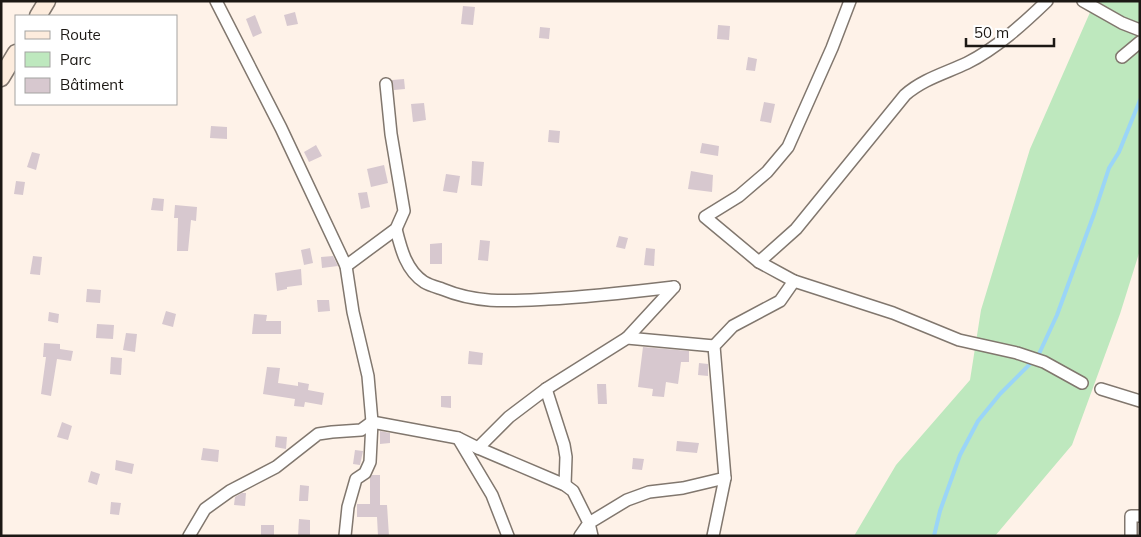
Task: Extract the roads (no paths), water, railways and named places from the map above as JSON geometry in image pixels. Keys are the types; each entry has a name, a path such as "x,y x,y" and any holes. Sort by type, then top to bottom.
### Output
{"street":[{"path":"39,15 47,1"},
{"path":"216,1 281,128 346,266 353,312 368,376 372,422 370,462 365,474 356,479 348,507 345,536"},
{"path":"850,1 832,48 788,147 767,172 740,196 705,218 759,262 794,281 893,313 959,340 1017,353 1044,362 1082,383"},
{"path":"759,262 796,229 905,95 913,88 968,62 1012,34 1048,1"},
{"path":"1083,1 1122,23 1140,30"},
{"path":"1122,57 1140,42"},
{"path":"1,78 15,55"},
{"path":"346,266 396,229 404,211 391,134 386,84"},
{"path":"396,229 403,255 412,271 425,282 470,298 498,302 596,296 674,287 627,338 546,389 509,417 478,448"},
{"path":"713,536 725,478 714,346 733,326 780,301 794,281"},
{"path":"627,338 714,346"},
{"path":"546,389 564,445 566,457 565,485"},
{"path":"1101,389 1140,401"},
{"path":"189,536 206,509 230,491 276,467 318,434 361,430 372,422 458,438 565,485 572,491 589,523 592,536"},
{"path":"458,438 492,496 508,536"},
{"path":"580,536 589,523 627,500 649,492 683,488 725,478"},
{"path":"1131,536 1131,516 1140,516"}],"waterway":[{"path":"934,536 940,511 960,455 978,421 1000,394 1038,356 1057,315 1109,168 1119,152 1140,100"}]}
